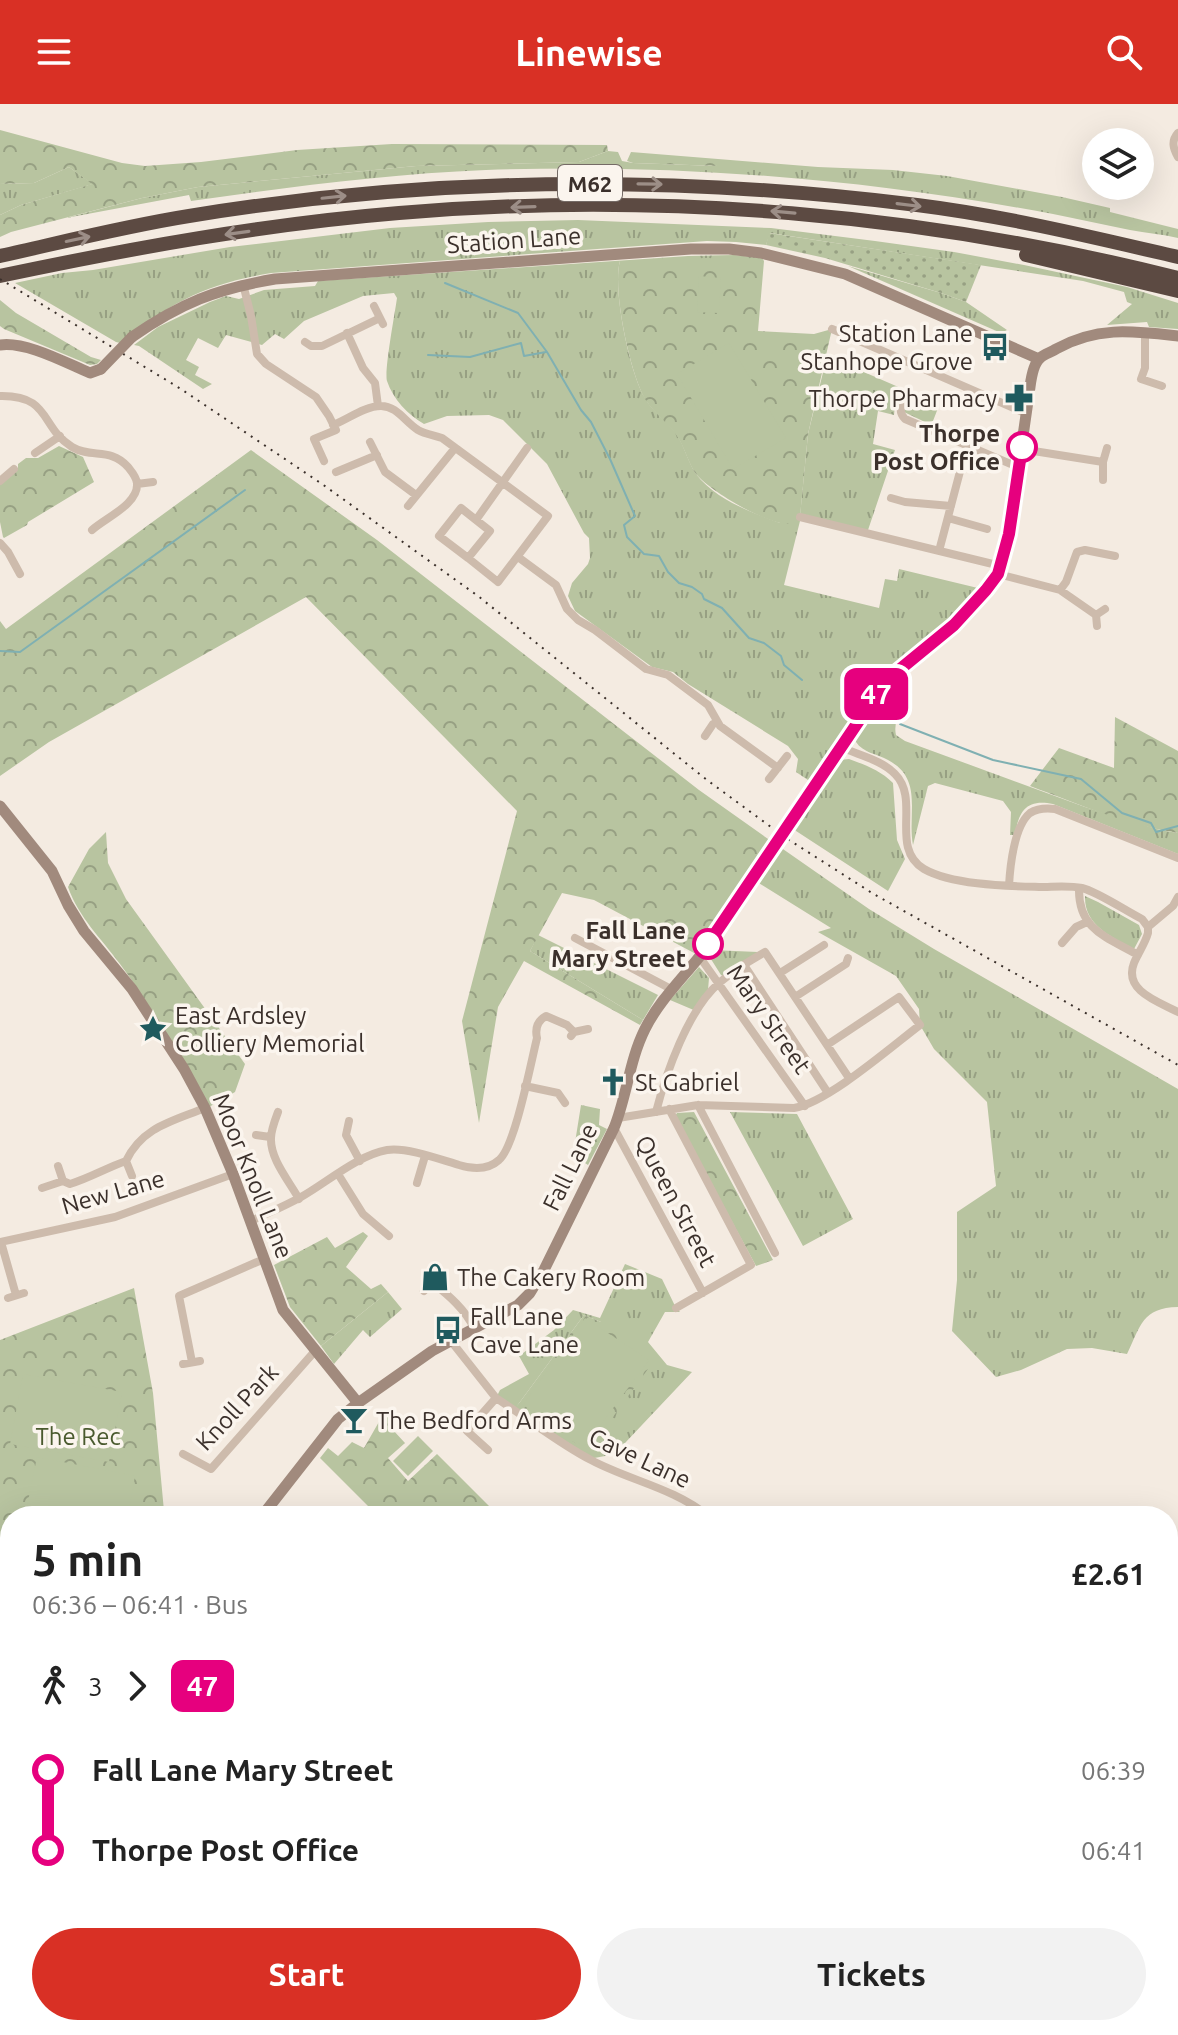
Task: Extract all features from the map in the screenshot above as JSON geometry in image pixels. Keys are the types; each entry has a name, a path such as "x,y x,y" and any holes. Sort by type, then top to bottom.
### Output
{"highway":[{"name":"M62","path":"1,255 187,216 317,198 413,189 572,183 746,188 920,206 1052,229 1178,257"},
{"name":"M62","path":"0,276 201,238 316,222 400,213 566,205 774,211 930,228 1178,278"},
{"path":"861,220 1178,291"}],"street":[{"path":"1178,133 1173,139 1178,157"},
{"name":"Station Lane","path":"2,344 21,346 90,373 101,369 132,337 159,318 197,298 243,284 510,261 729,249 792,259 859,278 1039,359"},
{"path":"243,284 257,354 266,364 316,397 335,427"},
{"path":"305,343 322,346 381,321 374,306"},
{"path":"832,329 1025,413"},
{"path":"1000,570 1009,534 1025,413 1039,359 1068,343 1107,331 1178,336"},
{"path":"1145,332 1145,368 1141,379 1162,386"},
{"path":"347,333 363,368 375,383 378,406"},
{"path":"908,391 900,409 905,419 1018,467"},
{"path":"0,396 16,397 37,405 60,436 78,450 116,457 134,475 137,489 131,501 92,530"},
{"path":"324,461 314,439 378,406 384,406 396,411 414,428 442,438 548,516 498,582 439,536 461,508 490,531 468,558"},
{"path":"35,453 60,436"},
{"path":"370,442 385,472 416,495"},
{"path":"939,551 967,445"},
{"path":"408,506 455,448"},
{"path":"476,520 527,448"},
{"path":"1103,480 1107,448"},
{"path":"1021,449 1103,462"},
{"path":"336,472 377,455"},
{"path":"0,481 14,469"},
{"path":"137,484 153,482"},
{"path":"891,498 951,506"},
{"path":"800,517 939,551 1000,570 1060,590 1096,615"},
{"path":"948,518 987,529"},
{"path":"0,543 20,574"},
{"path":"1060,590 1080,550 1115,555"},
{"path":"518,557 556,585 567,609 578,620 646,669 668,675 678,682 708,705 717,722 778,768"},
{"name":"Fall Lane","path":"270,1506 338,1419 422,1358 511,1310 531,1292 616,1123 631,1064 646,1026 671,989 699,956 877,694 893,675 954,625 1000,570"},
{"path":"1096,615 1105,609"},
{"path":"1096,615 1097,626"},
{"path":"705,736 717,722"},
{"path":"841,747 886,766 901,781 907,793 909,851 923,869 957,880 1086,889 1142,919 1148,927"},
{"path":"769,779 787,756"},
{"name":"Moor Knoll Lane","path":"0,806 52,871 84,931 132,989 184,1069 205,1108 233,1174 283,1310 358,1403"},
{"path":"1009,886 1010,867 1019,831 1030,813 1046,808 1178,858"},
{"path":"1079,888 1087,922 1136,958"},
{"path":"1178,897 1173,906 1148,927 1132,969 1137,988 1178,1012"},
{"path":"1062,943 1076,927 1087,922"},
{"path":"575,938 671,989"},
{"path":"780,973 824,945"},
{"path":"656,1112 676,1051 697,1012 719,983 765,952 849,1078"},
{"name":"Mary Street","path":"699,956 805,1106"},
{"path":"795,997 846,964 848,958"},
{"path":"744,965 828,1093"},
{"path":"616,1123 698,1105 805,1106 828,1093 920,1025 899,997 827,1045"},
{"path":"251,1221 299,1199 360,1161 387,1150 401,1150 476,1168 498,1162 510,1144 537,1038 536,1031 546,1012 567,1025 573,1034 588,1029"},
{"path":"558,1093 564,1082"},
{"path":"525,1086 558,1093 565,1103"},
{"path":"698,1105 775,1253"},
{"path":"132,1176 126,1161 141,1138 205,1108"},
{"path":"669,1109 751,1265 676,1308"},
{"path":"278,1112 270,1137 276,1159 299,1199"},
{"path":"349,1121 346,1135 360,1161"},
{"name":"Queen Street","path":"616,1123 703,1293"},
{"path":"256,1135 270,1137"},
{"path":"417,1183 425,1156"},
{"path":"42,1188 63,1181 70,1184 126,1161"},
{"path":"58,1166 63,1181"},
{"name":"New Lane","path":"16,1295 1,1242 115,1217 233,1174"},
{"path":"338,1174 370,1227 389,1236"},
{"path":"192,1362 179,1296 264,1259"},
{"path":"424,1291 439,1272"},
{"path":"432,1282 466,1313 474,1328"},
{"name":"Cave Lane","path":"451,1341 496,1398 589,1459 694,1506"},
{"name":"Knoll Park","path":"183,1454 211,1469 315,1351"},
{"path":"488,1450 467,1431 496,1398"}],"green space":[{"path":"0,130 122,163 145,166 297,150 392,144 607,145 608,151 579,162 416,166 198,187 142,198 0,237 0,215 21,205 92,184 69,167 34,183 0,184"},
{"path":"608,151 618,152 622,161 633,163 717,166 718,159 947,176 1110,208 1110,212 1178,229 1178,238 912,191 771,176 628,169 557,168 412,175 191,201 189,195 66,218 198,187 416,166 579,162"},
{"path":"631,152 718,159 718,166 633,163 627,161"},
{"path":"69,167 93,184 21,205 0,215 0,184 34,183"},
{"path":"578,220 771,228 954,252 1127,287 1178,303 1178,329 1149,327 1147,322 1107,325 1132,304 1127,302 1124,292 1083,281 770,233 766,245 707,241 271,273 227,283 190,297 156,316 120,343 15,283 230,247 390,228"},
{"path":"769,233 981,265 966,302 825,258 766,245"},
{"path":"688,256 762,258 764,261 620,261 620,310 639,386 649,404 677,435 696,474 713,491 758,515 780,523 800,516 808,434 827,356 903,389 894,415 878,411 873,444 895,450 867,533 801,517 784,585 879,608 885,579 897,581 899,569 982,589 875,687 811,782 796,772 798,759 788,746 673,672 652,667 575,611 568,596 572,583 588,564 589,538 547,464 503,420 489,415 447,416 424,424 407,411 393,394 386,375 397,298 394,293 363,296 304,321 284,339 275,334 262,345 226,335 218,348 198,338 186,360 199,367 195,375 212,384 203,389 134,345 158,327 226,296 239,299 264,290 315,286 318,281"},
{"path":"620,261 764,261 758,331 814,334 832,329 808,434 800,517 787,524 739,505 696,474 677,436 645,399 624,331 618,291"},
{"path":"848,266 966,302 1007,330 1001,333"},
{"path":"699,276 721,278 719,313 697,312"},
{"path":"0,300 16,313 101,360 90,365 4,329 0,326"},
{"path":"729,343 786,438 733,469 677,374"},
{"path":"911,397 938,408 933,421 927,423 904,412"},
{"path":"59,446 83,457 94,482 4,538 0,522 0,484 26,458 38,458"},
{"path":"251,450 377,540 699,790 771,841 696,954 594,900 562,893 530,951 643,1020 640,1025 524,961 498,1007 479,1123 462,1021 517,811 306,597 49,742 0,776 0,621 6,629"},
{"path":"894,682 907,690 895,729 896,735 905,741 1085,807 1178,833 1178,854 1053,804 1037,803 1026,808 1015,835 1010,835 1011,812 1003,801 935,783 928,786 913,845 912,798 906,777 888,760 867,751 856,742 865,718"},
{"path":"1115,717 1178,751 1178,833 1121,819 1030,786 1059,748 1114,768"},
{"path":"849,759 878,771 893,783 897,840 905,859 888,891 793,829 839,760"},
{"path":"106,832 108,863 126,899 245,1064 235,1092 209,1107 153,1012 84,918 68,887 89,849"},
{"path":"780,847 869,909 934,949 1178,1089 1178,1307 1157,1311 1144,1320 1127,1354 1092,1348 1067,1349 1021,1370 996,1377 952,1331 957,1280 957,1212 996,1186 987,1102 934,1049 920,1025 919,1009 896,976 818,932 831,928 757,882"},
{"path":"1085,896 1139,925 1142,934 1134,949 1094,923"},
{"path":"538,935 658,995 643,1020 530,951"},
{"path":"711,950 758,952 723,976 709,956"},
{"path":"699,967 709,978 708,990 696,1011 670,1000"},
{"path":"581,1105 600,1109 599,1125 607,1129 588,1165 573,1155"},
{"path":"694,1112 773,1260 756,1266 675,1116 677,1113"},
{"path":"730,1112 797,1114 853,1219 803,1246"},
{"path":"363,1232 368,1236 346,1267 371,1289 381,1284 388,1292 321,1346 290,1307 274,1265 327,1237 335,1248"},
{"path":"625,1264 662,1279 680,1312 665,1312 648,1342 667,1365 692,1372 625,1443 605,1456 589,1459 496,1398 500,1390 529,1374 519,1356 554,1330 573,1310 600,1318","holes":["584,1315 601,1322 517,1406"]},
{"name":"The Rec","path":"134,1288 153,1393 164,1506 0,1506 0,1340"},
{"path":"388,1292 402,1309 370,1337 363,1330 334,1364 321,1346"},
{"path":"584,1315 606,1322 656,1358 588,1451 517,1406"},
{"path":"585,1318 649,1360 584,1447 523,1405"},
{"path":"23,1374 122,1392 109,1462 10,1444"},
{"path":"384,1413 394,1421 393,1430 405,1443 388,1458 408,1481 437,1454 489,1506 368,1506 320,1458 328,1448 338,1456 352,1442 364,1448"},
{"path":"418,1436 433,1451 408,1476 393,1461"},
{"path":"37,1457 135,1476 130,1506 27,1506"}],"waterway":[{"path":"445,283 518,313 547,352 591,422 635,516 624,525 627,537 644,554 659,556 679,583 692,587 704,599 722,608 749,638 764,643 781,656 784,665 802,680"},
{"path":"428,355 470,357 521,343 524,356 546,352"},
{"path":"0,651 20,652 245,490"},
{"path":"900,724 993,760 1081,779 1122,813 1151,823 1156,832 1178,826"}],"railway":[{"path":"0,279 181,389 322,484 478,596 707,780 786,838 872,893 1178,1065"}],"bus line":[{"name":"47","path":"708,944 877,694 893,675 954,625 998,574 1009,534 1022,447"}],"place":[{"name":"Station Lane Stanhope Grove","path":"995,347"},
{"name":"Thorpe Pharmacy","path":"1019,398"},
{"name":"Thorpe Post Office","path":"1022,447"},
{"name":"Fall Lane Mary Street","path":"708,944"},
{"name":"East Ardsley Colliery Memorial","path":"153,1029"},
{"name":"St Gabriel","path":"613,1082"},
{"name":"The Cakery Room","path":"435,1277"},
{"name":"Fall Lane Cave Lane","path":"448,1330"},
{"name":"The Bedford Arms","path":"354,1420"}]}
